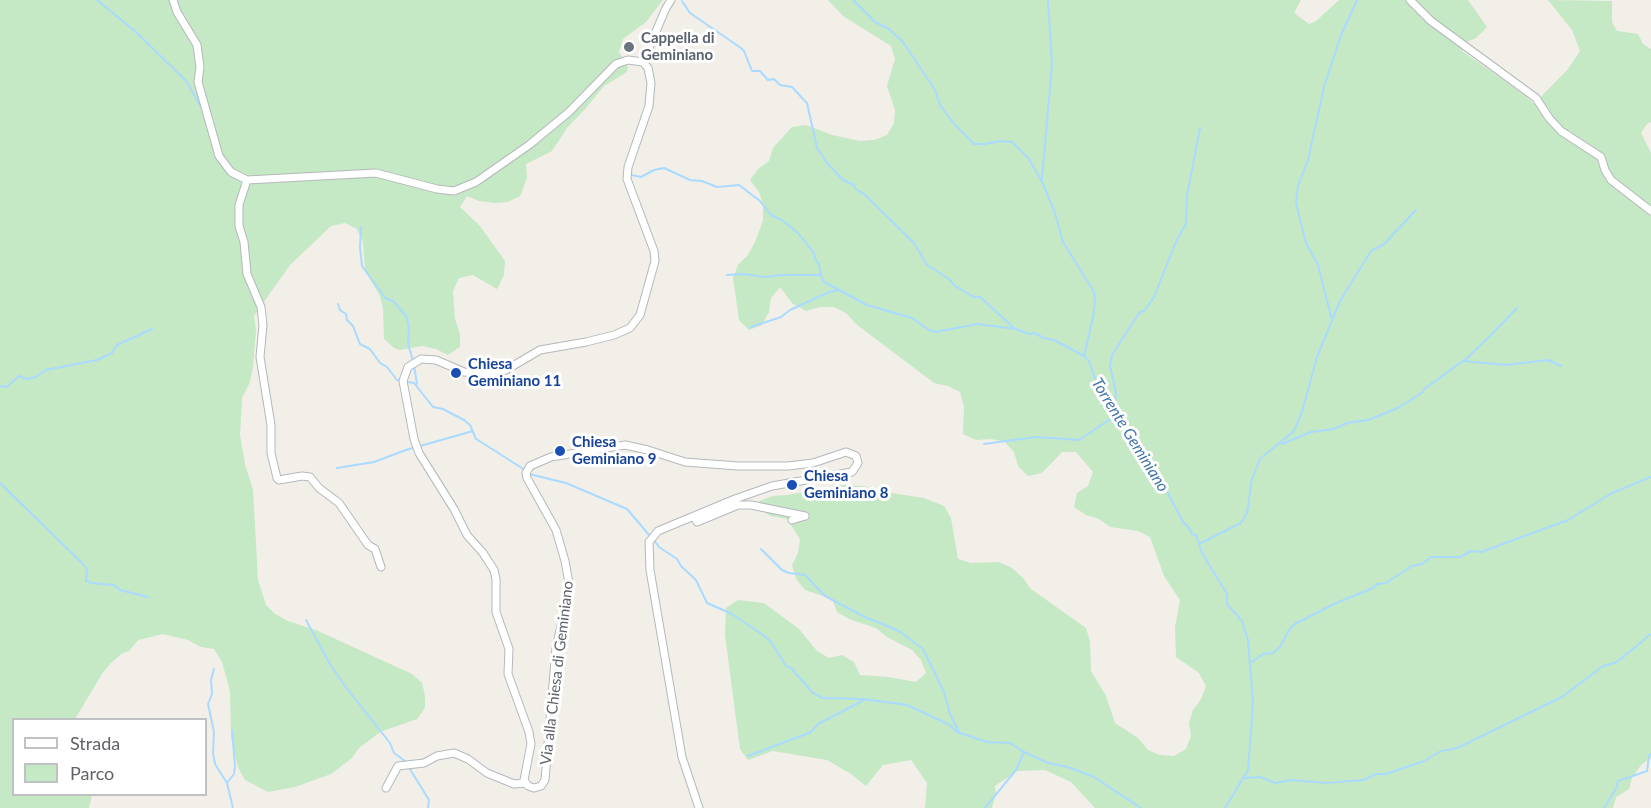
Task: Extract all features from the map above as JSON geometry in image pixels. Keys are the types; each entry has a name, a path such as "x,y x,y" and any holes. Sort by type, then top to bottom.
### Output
{"street":[{"path":"173,0 181,19 197,45 200,66 198,82 201,95 219,156 231,172 247,180 376,173 437,189 454,191 476,182 529,146 569,112 616,64 628,60 643,62 671,0"},
{"path":"1410,0 1431,21 1536,98 1561,131 1601,157 1611,180 1651,211"},
{"name":"Via alla Chiesa di Geminiano","path":"643,62 648,68 651,82 648,106 628,167 627,179 654,251 655,261 640,315 630,328 614,335 540,350 506,370 486,374 464,372 436,360 421,360 408,367 403,381 414,439 419,453 454,509 467,535 494,570 496,612 509,649 508,674 529,732 531,744 524,773 525,783 534,788 541,786 545,780 556,648 569,583 566,561 556,530 526,478 530,466 551,457 625,445 685,462 738,466 788,466 813,463 846,452 853,453 857,459 855,470 849,473 772,486 658,531 649,542 650,570 682,756 699,808"},
{"path":"247,180 238,205 239,226 244,242 247,274 261,307 263,325 260,357 271,425 271,453 277,478 279,480 310,477 319,488 339,503 368,545 375,549 381,567"},
{"path":"694,516 698,522 738,505 751,505 805,516 792,520"},
{"path":"386,788 398,766 424,763 437,756 454,753 468,759 487,773 514,784 525,783"}],"green space":[{"path":"0,0 663,0 646,22 623,39 619,52 628,67 627,72 604,86 567,128 552,151 526,164 527,178 520,196 508,202 494,203 479,201 467,196 460,207 480,226 505,261 504,275 497,289 473,275 459,278 453,291 460,347 448,355 422,346 400,350 384,339 383,309 380,296 365,271 363,242 357,229 345,223 331,226 290,265 254,316 256,330 253,367 250,382 242,398 240,435 245,464 253,490 258,580 266,605 275,614 288,621 316,630 412,674 422,683 425,696 425,708 417,719 380,732 331,774 295,787 268,792 245,780 238,767 231,737 230,691 222,662 214,649 163,634 138,640 129,651 121,654 111,663 76,718 12,718 12,796 92,796 89,808 0,808"},
{"path":"828,0 1301,0 1294,13 1309,24 1316,21 1339,0 1468,0 1487,27 1476,38 1466,42 1462,51 1534,104 1568,69 1580,51 1572,30 1548,0 1612,1 1612,22 1617,31 1638,34 1643,44 1651,49 1651,122 1641,133 1651,153 1651,758 1641,765 1632,778 1629,789 1616,797 1613,808 1095,808 1071,782 1045,770 1017,771 995,786 996,793 992,808 925,808 927,783 911,760 883,765 866,786 827,760 773,751 748,760 740,749 725,635 726,608 738,600 764,603 799,629 817,651 829,658 842,655 854,662 860,675 916,682 926,673 921,660 912,650 887,637 876,628 849,619 837,612 832,599 805,590 796,579 792,565 798,553 800,539 787,519 766,513 759,501 773,496 843,485 864,486 878,491 924,498 944,506 951,518 958,559 971,563 999,562 1012,568 1031,589 1086,628 1090,642 1091,671 1106,696 1115,723 1138,738 1148,750 1160,755 1174,756 1186,749 1191,736 1189,723 1193,710 1206,686 1199,673 1176,657 1175,627 1180,600 1164,576 1150,537 1138,531 1110,527 1074,507 1077,493 1088,486 1093,472 1076,452 1062,452 1042,473 1028,476 1018,466 1014,452 1005,442 991,439 976,440 963,434 964,406 960,392 934,383 856,324 846,313 834,307 820,307 806,311 793,304 780,287 771,298 769,312 762,325 749,330 739,320 733,278 738,265 748,255 756,240 763,220 763,205 759,192 750,180 758,169 769,161 773,148 792,127 806,125 832,135 860,141 874,140 887,135 894,123 895,110 887,86 895,59 891,46 843,16"}],"waterway":[{"path":"97,0 136,32 187,82 202,109"},
{"name":"Torrente Geminiano","path":"853,0 875,22 889,29 903,42 935,90 940,105 954,124 974,144 1012,142 1029,159 1054,210 1063,242 1094,292 1093,317 1084,356 1089,361 1099,391 1108,404 1114,408 1118,421 1133,442 1151,461 1183,522 1192,534 1196,535 1202,553 1227,594 1227,604 1242,621 1248,640 1253,703 1248,770 1225,808"},
{"path":"1042,179 1052,64 1048,0"},
{"path":"1332,320 1318,265 1306,243 1296,203 1298,186 1308,160 1324,87 1341,35 1357,0"},
{"path":"682,1 690,13 741,48 752,71 760,71 768,80 774,79 780,85 792,87 807,103 817,148 827,163 843,180 854,185 864,194 914,243 927,265 949,279 955,286 974,297 980,297 1015,329"},
{"path":"1114,409 1116,393 1110,366 1112,355 1139,313 1145,310 1154,297 1186,223 1187,196 1200,128"},
{"path":"632,175 641,177 664,168 690,180 702,181 717,187 739,185 760,201 771,215 782,220 798,233 814,253 824,282 867,305 912,318 929,330 936,332 977,324 1016,329 1054,340 1084,356"},
{"path":"1201,543 1241,523 1247,513 1252,479 1260,459 1294,431 1302,412 1317,357 1340,301 1371,251 1384,244 1416,210"},
{"path":"361,227 362,266 385,298 393,301 407,317 408,344 413,361"},
{"path":"727,275 743,274 765,277 819,275"},
{"path":"751,327 781,317 790,310 829,292 839,290"},
{"path":"338,304 353,326 360,344 370,349 397,380 414,383 433,407 443,409 464,420 470,425 476,439 525,470"},
{"path":"1464,361 1517,308"},
{"path":"0,386 7,387 19,376 27,379 36,377 46,370 97,360 112,353 117,345 152,329"},
{"path":"1282,444 1311,432 1334,429 1347,423 1368,420 1398,408 1463,361 1506,365 1548,360 1561,366"},
{"path":"414,366 417,384"},
{"path":"984,444 1036,437 1079,440 1115,416"},
{"path":"337,468 374,462 406,450 473,431"},
{"path":"529,474 566,483 627,509 650,536"},
{"path":"1250,663 1263,654 1273,653 1280,647 1295,624 1334,604 1373,588 1377,584 1386,583 1431,557 1460,557 1471,551 1481,552 1568,520 1612,493 1651,477"},
{"path":"0,483 83,564 87,569 86,581 114,585 120,590 148,597"},
{"path":"654,540 659,547 677,559 696,580 707,603 732,614 763,635 771,642 786,666 791,668 813,693 822,698 863,699 907,705 948,724 957,732 987,742 1010,743 1048,763 1068,767 1094,777 1141,808"},
{"path":"761,549 782,570 805,575 825,596 865,617 899,631 923,649 944,692 950,714 959,732"},
{"path":"306,620 331,666 345,686 390,743 394,753 405,761 429,800 428,808"},
{"path":"1244,778 1260,777 1275,783 1291,780 1326,783 1364,780 1376,774 1386,774 1424,761 1441,751 1457,748 1562,697 1603,666 1617,662 1651,634"},
{"path":"214,669 211,680 212,694 208,704 214,732 213,753 215,764 227,783 233,808"},
{"path":"748,756 811,732 818,724 864,700"},
{"path":"227,783 234,774 235,766 232,730"},
{"path":"985,808 1016,770 1024,752"},
{"path":"1604,808 1617,787 1618,781 1647,771 1651,754"}],"place":[{"name":"Cappella di Geminiano","path":"629,47"},
{"name":"Chiesa Geminiano 11","path":"456,373"},
{"name":"Chiesa Geminiano 9","path":"560,451"},
{"name":"Chiesa Geminiano 8","path":"792,485"}]}
